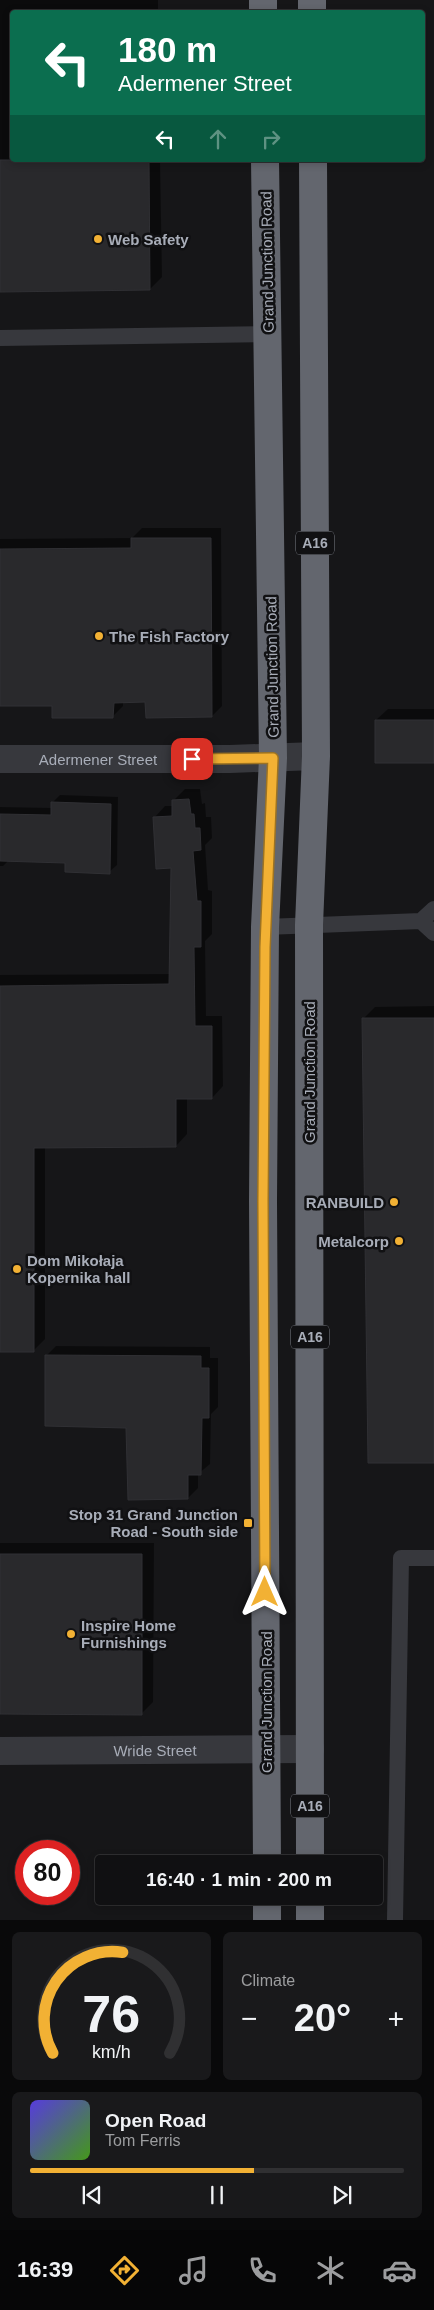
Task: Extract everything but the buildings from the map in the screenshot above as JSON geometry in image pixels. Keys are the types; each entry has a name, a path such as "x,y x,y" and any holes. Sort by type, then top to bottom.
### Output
{"highway":[{"name":"Grand Junction Road","path":"265,162 273,758 265,927 263,1201 266,1855"},
{"name":"Grand Junction Road","path":"310,1855 309,925 316,756 313,162"},
{"path":"267,1905 267,1920"},
{"path":"310,1905 310,1920"}],"street":[{"name":"Adermener Street","path":"0,759 273,758 316,756"},
{"name":"Wride Street","path":"0,1751 310,1749"}],"lane":[{"path":"0,338 268,334"},
{"path":"265,927 421,921 434,909"},
{"path":"421,921 434,933"},
{"path":"395,1920 401,1558 434,1558"}],"place":[{"name":"Web Safety","path":"98,239"},
{"name":"The Fish Factory","path":"99,636"},
{"name":"RANBUILD","path":"394,1202"},
{"name":"Metalcorp","path":"399,1241"},
{"name":"Dom Mikołaja Kopernika hall","path":"17,1269"},
{"name":"Stop 31 Grand Junction Road - South side","path":"248,1523"},
{"name":"Inspire Home Furnishings","path":"71,1634"}],"route":[{"path":"192,759 273,758 265,927 263,1201 265,1592"}]}
